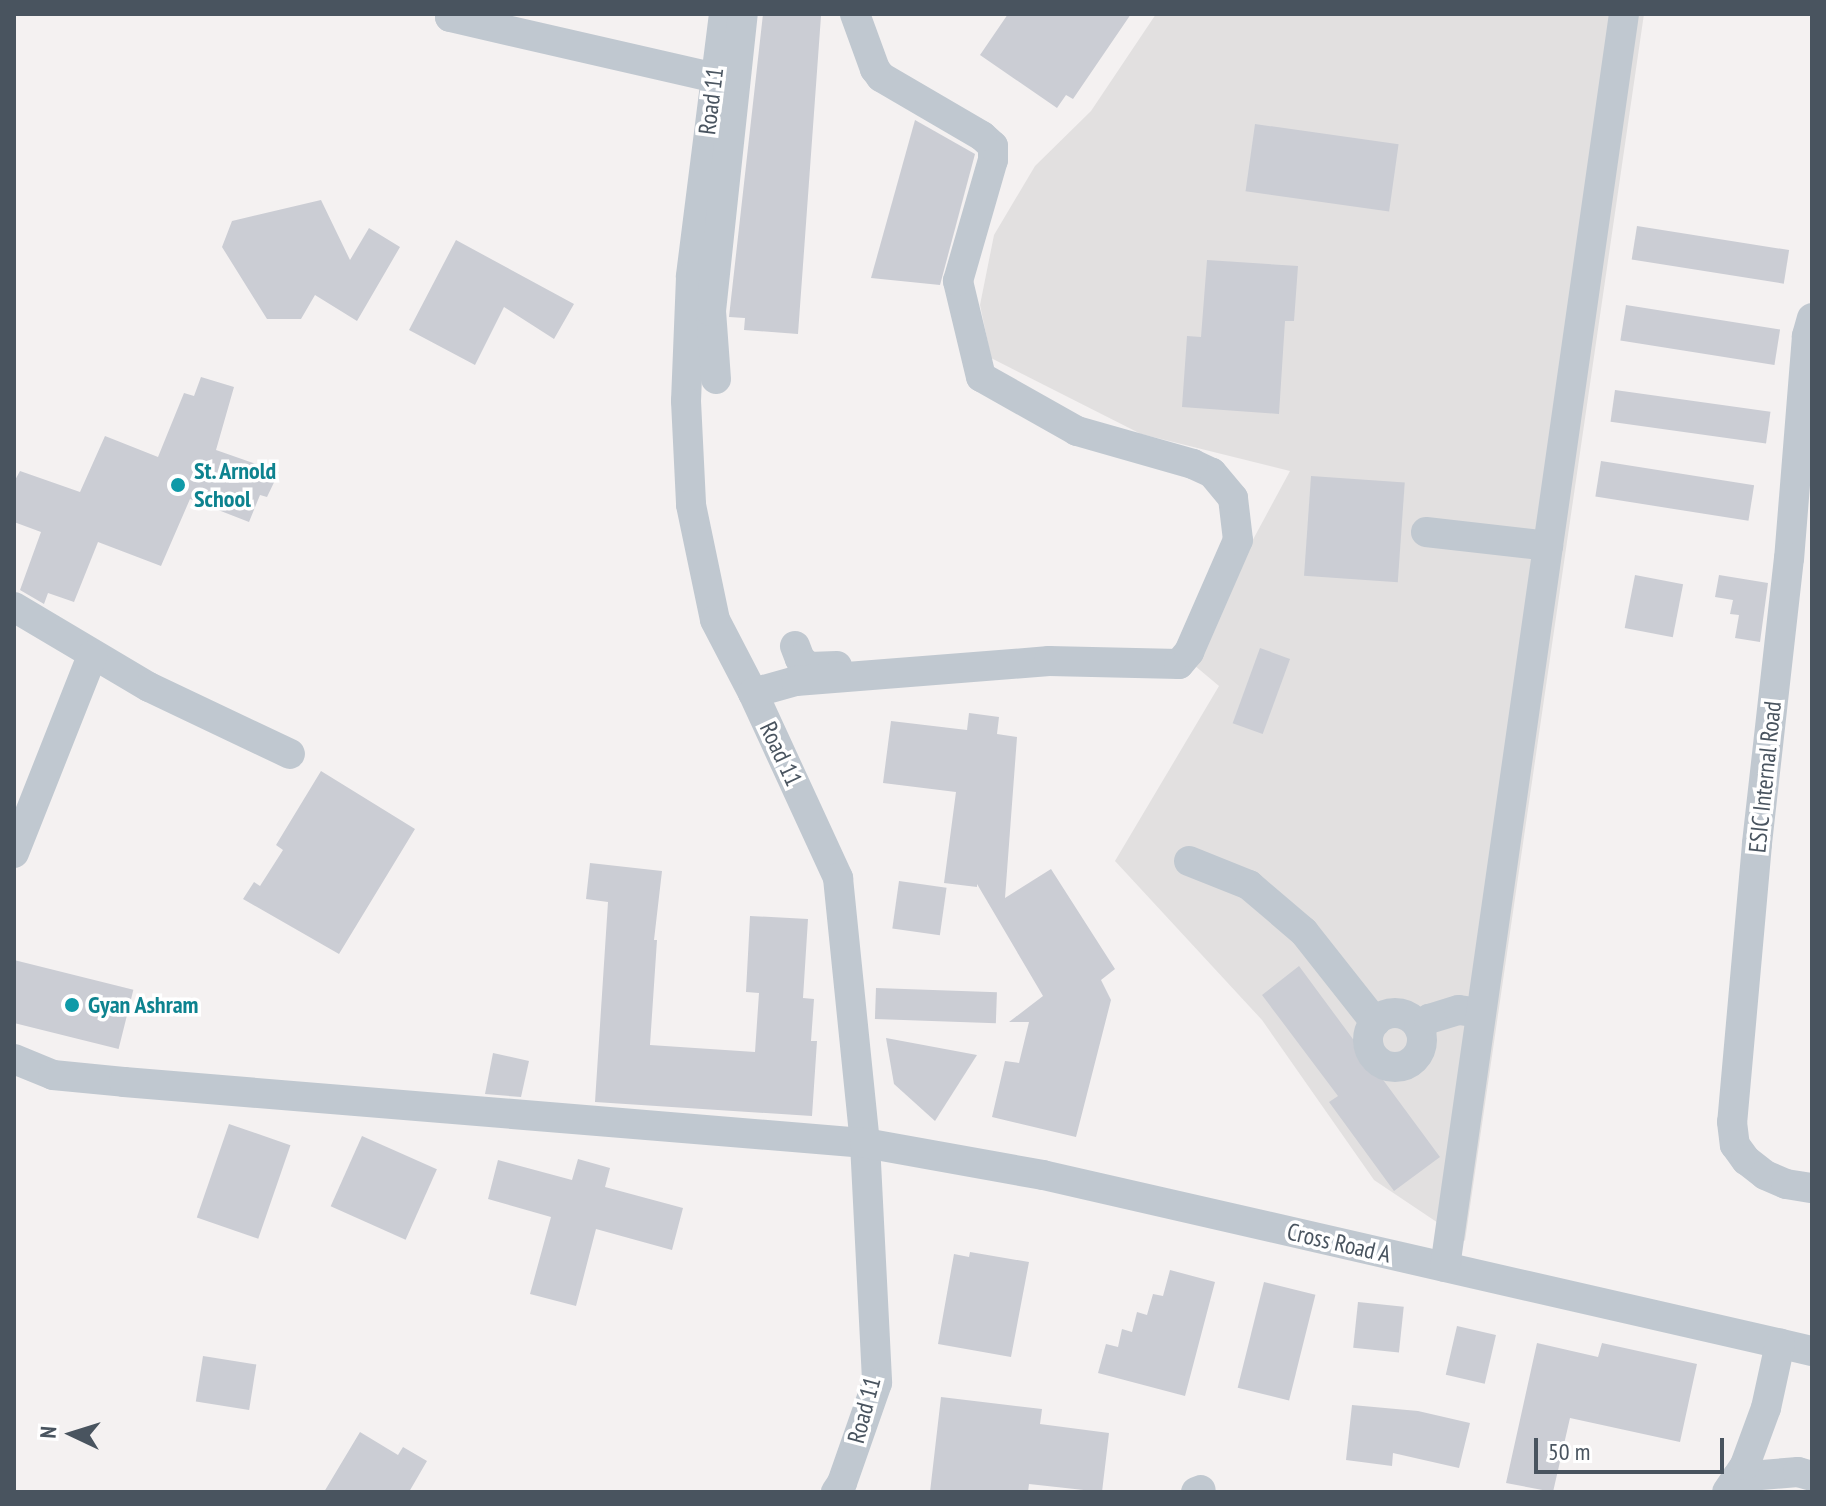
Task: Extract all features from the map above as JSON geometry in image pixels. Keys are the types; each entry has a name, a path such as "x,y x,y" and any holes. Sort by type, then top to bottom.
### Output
{"street":[{"path":"450,14 450,17 713,77"},
{"name":"Road 11","path":"724,14 713,77 691,277 686,401 691,505 715,620 753,693 838,878 865,1143 877,1383 842,1483 836,1492"},
{"path":"716,379 711,311 743,14"},
{"path":"753,693 796,681 1052,661 1175,665 1184,661 1238,540 1233,498 1212,473 1193,464 1077,431 981,377 958,281 993,160 993,146 982,136 881,77 875,69 855,14"},
{"path":"1445,1267 1624,14"},
{"name":"ESIC Internal Road","path":"1812,318 1807,336 1798,603 1757,844 1732,1122 1735,1145 1746,1160 1765,1175 1786,1184 1812,1188"},
{"path":"1426,532 1548,546"},
{"path":"14,607 92,656 290,754"},
{"path":"795,646 805,664 816,668 1038,649 1050,651 1052,661"},
{"path":"14,853 92,656"},
{"path":"1189,861 1249,885 1304,932 1375,1022"},
{"path":"1419,1027 1450,1012 1481,1013"},
{"path":"1398,1013 1419,1027 1422,1044 1414,1059 1399,1066 1390,1066 1374,1056 1368,1039 1375,1022 1382,1016 1398,1013"},
{"name":"Cross Road A","path":"14,1059 53,1075 865,1143 1043,1175 1812,1351"},
{"path":"1732,1484 1766,1408 1780,1344"},
{"path":"1732,1484 1798,1472 1812,1476"}],"shaded area":[{"path":"1156,14 1644,14 1465,1241 1374,1180 1262,1020 1115,861 1219,686 1188,660 1290,471 1141,434 991,358 980,305 994,235 1035,166 1091,111"}],"building":[{"path":"763,14 821,16 798,334 744,330 745,318 729,317"},
{"path":"1008,14 1131,14 1073,99 1066,95 1057,108 980,55"},
{"path":"915,120 975,154 940,285 871,278"},
{"path":"1255,124 1399,144 1389,212 1246,191"},
{"path":"321,200 350,260 369,228 400,247 357,321 315,295 301,319 267,319 222,247 232,221"},
{"path":"1637,226 1789,250 1784,284 1632,260"},
{"path":"456,240 574,304 554,339 504,307 475,365 409,330"},
{"path":"1207,260 1298,266 1294,321 1285,321 1279,414 1182,407 1187,336 1201,337"},
{"path":"1626,305 1780,329 1774,365 1620,341"},
{"name":"St. Arnold School","path":"201,377 234,387 216,450 279,472 267,497 260,495 249,522 190,499 161,566 98,542 74,602 48,593 44,604 20,590 41,532 14,522 14,482 20,471 80,492 105,436 158,457 184,393 194,396"},
{"path":"1615,390 1770,412 1766,444 1611,422"},
{"path":"1601,461 1754,485 1748,521 1595,497"},
{"path":"1311,476 1405,483 1398,582 1304,576"},
{"path":"1635,575 1683,584 1673,637 1625,628"},
{"path":"1719,575 1768,583 1760,642 1735,638 1739,615 1730,614 1733,600 1715,597"},
{"path":"1260,648 1290,659 1263,734 1233,723"},
{"path":"969,713 999,717 997,734 1017,737 1005,898 1051,869 1115,969 1101,980 1111,1000 1076,1137 992,1117 1005,1061 1019,1063 1029,1022 1009,1022 1043,996 977,884 977,887 944,883 956,792 883,783 891,721 967,730"},
{"path":"321,771 415,829 339,954 243,899 254,882 260,886 283,850 276,845"},
{"path":"590,863 662,871 654,940 657,940 650,1045 755,1052 759,993 746,992 750,916 808,919 803,998 814,999 811,1041 817,1041 812,1116 595,1102 608,902 586,899"},
{"path":"899,881 947,888 940,935 892,929"},
{"name":"Gyan Ashram","path":"14,960 133,990 119,1049 14,1023"},
{"path":"1299,966 1440,1157 1394,1191 1329,1102 1338,1096 1262,995"},
{"path":"876,988 997,992 996,1023 875,1019"},
{"path":"886,1038 977,1055 935,1121 894,1084"},
{"path":"493,1053 529,1061 521,1097 485,1094"},
{"path":"229,1124 290,1145 258,1239 197,1218"},
{"path":"362,1136 437,1169 406,1240 331,1206"},
{"path":"578,1159 610,1168 605,1187 683,1208 672,1250 596,1229 576,1306 530,1294 551,1217 488,1199 498,1160 572,1180"},
{"path":"970,1252 1029,1262 1011,1357 938,1344 954,1254 969,1257"},
{"path":"1170,1270 1215,1282 1185,1396 1098,1373 1106,1344 1118,1347 1122,1329 1132,1332 1137,1312 1147,1315 1153,1294 1163,1296"},
{"path":"1264,1282 1315,1295 1289,1401 1238,1388"},
{"path":"1358,1302 1404,1307 1399,1353 1353,1348"},
{"path":"1457,1326 1496,1335 1485,1384 1446,1375"},
{"path":"1537,1343 1598,1357 1602,1343 1697,1364 1680,1442 1570,1418 1553,1492 1506,1483"},
{"path":"203,1356 256,1364 249,1410 196,1401"},
{"path":"941,1397 1042,1409 1040,1424 1109,1433 1102,1492 1029,1484 1028,1492 930,1492"},
{"path":"1352,1405 1418,1411 1470,1423 1459,1468 1393,1453 1392,1466 1346,1460"},
{"path":"360,1432 398,1455 403,1447 427,1461 409,1492 324,1492"}],"place":[{"name":"St. Arnold School","path":"178,485"},
{"name":"Gyan Ashram","path":"72,1005"}]}
